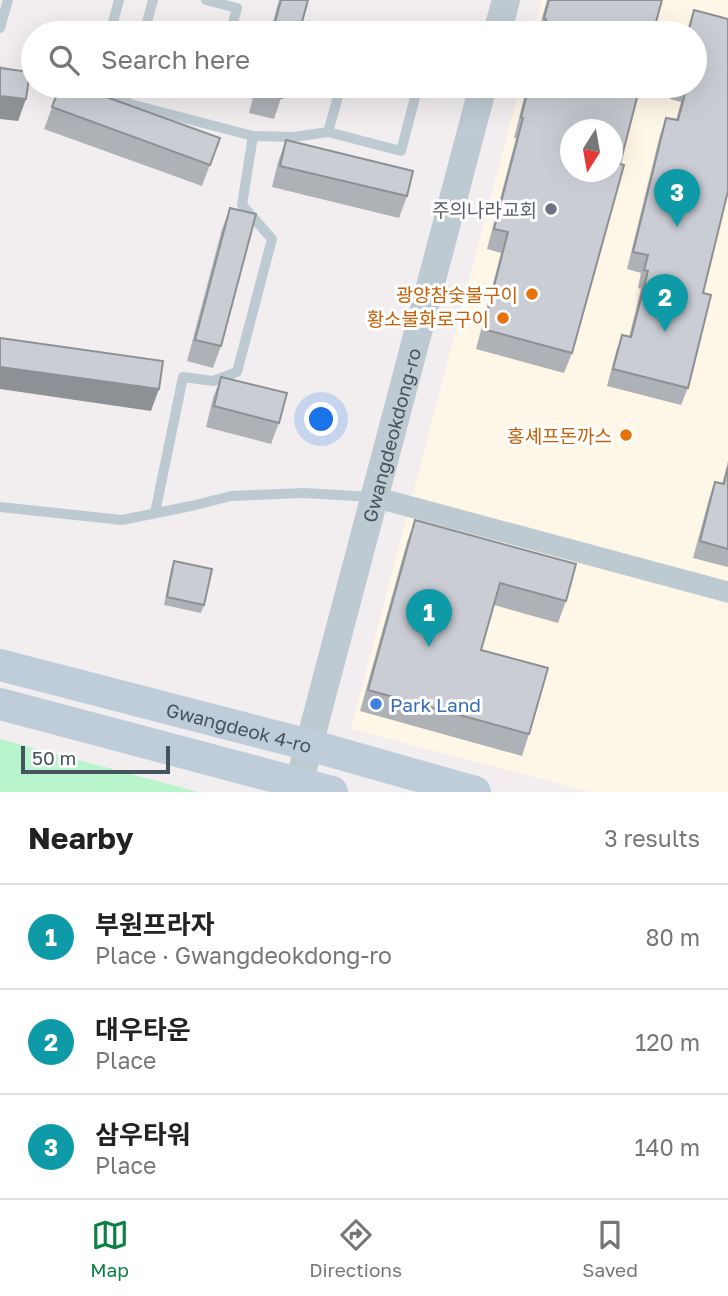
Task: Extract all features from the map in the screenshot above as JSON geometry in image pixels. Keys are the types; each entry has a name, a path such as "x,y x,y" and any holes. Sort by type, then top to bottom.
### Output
{"main road":[{"name":"Gwangdeok 4-ro","path":"0,665 309,745 475,792"},
{"name":"Gwangdeok 4-ro","path":"0,705 332,792"}],"street":[{"path":"500,21 506,0"},
{"name":"Gwangdeokdong-ro","path":"299,783 480,98"},
{"path":"374,497 728,592"}],"lane":[{"path":"0,28 8,0"},
{"path":"114,21 120,0"},
{"path":"147,21 153,0"},
{"path":"206,0 237,8 233,21"},
{"path":"0,71 21,76"},
{"path":"106,98 253,136 294,137 328,132 401,151 415,98"},
{"path":"125,103 126,98"},
{"path":"328,132 338,98"},
{"path":"155,513 183,377 212,381 237,372 272,239 242,205 253,136"},
{"path":"0,507 25,512 122,520 231,496 304,493 374,497"}],"shaded area":[{"path":"542,0 728,0 728,792 591,792 351,729 517,98 707,98 707,21 536,21"}],"green space":[{"path":"0,739 198,792 0,792"}],"building":[{"path":"281,0 308,0 302,21 275,21"},
{"path":"549,0 662,0 656,21 546,21"},
{"path":"694,10 728,19 728,191 703,293 711,295 688,388 613,369 622,335 631,337 648,271 644,270 648,255 633,252 666,118 678,120 684,98 707,98 707,21 691,21"},
{"path":"0,68 21,71 21,98 26,99 0,96"},
{"path":"55,98 109,98 220,138 210,165 52,107"},
{"path":"526,98 637,98 623,152 623,119 560,119 560,182 619,182 572,353 483,329 508,232 494,229"},
{"path":"286,140 413,171 407,196 280,166"},
{"path":"230,208 256,214 221,346 195,340"},
{"path":"0,338 163,361 159,389 0,367"},
{"path":"221,377 287,393 279,423 214,406"},
{"path":"728,467 728,549 700,541 715,482 724,484"},
{"path":"415,520 576,564 566,601 500,583 481,650 548,668 529,734 368,690"},
{"path":"174,561 212,569 204,605 167,597"}],"place":[{"name":"주의나라교회","path":"551,209"},
{"name":"삼우타워","path":"677,227"},
{"name":"광양참숯불구이","path":"532,294"},
{"name":"황소불화로구이","path":"503,318"},
{"name":"대우타운","path":"665,332"},
{"name":"홍셰프돈까스","path":"626,435"},
{"name":"부원프라자","path":"429,647"},
{"name":"Park Land","path":"376,704"}]}
